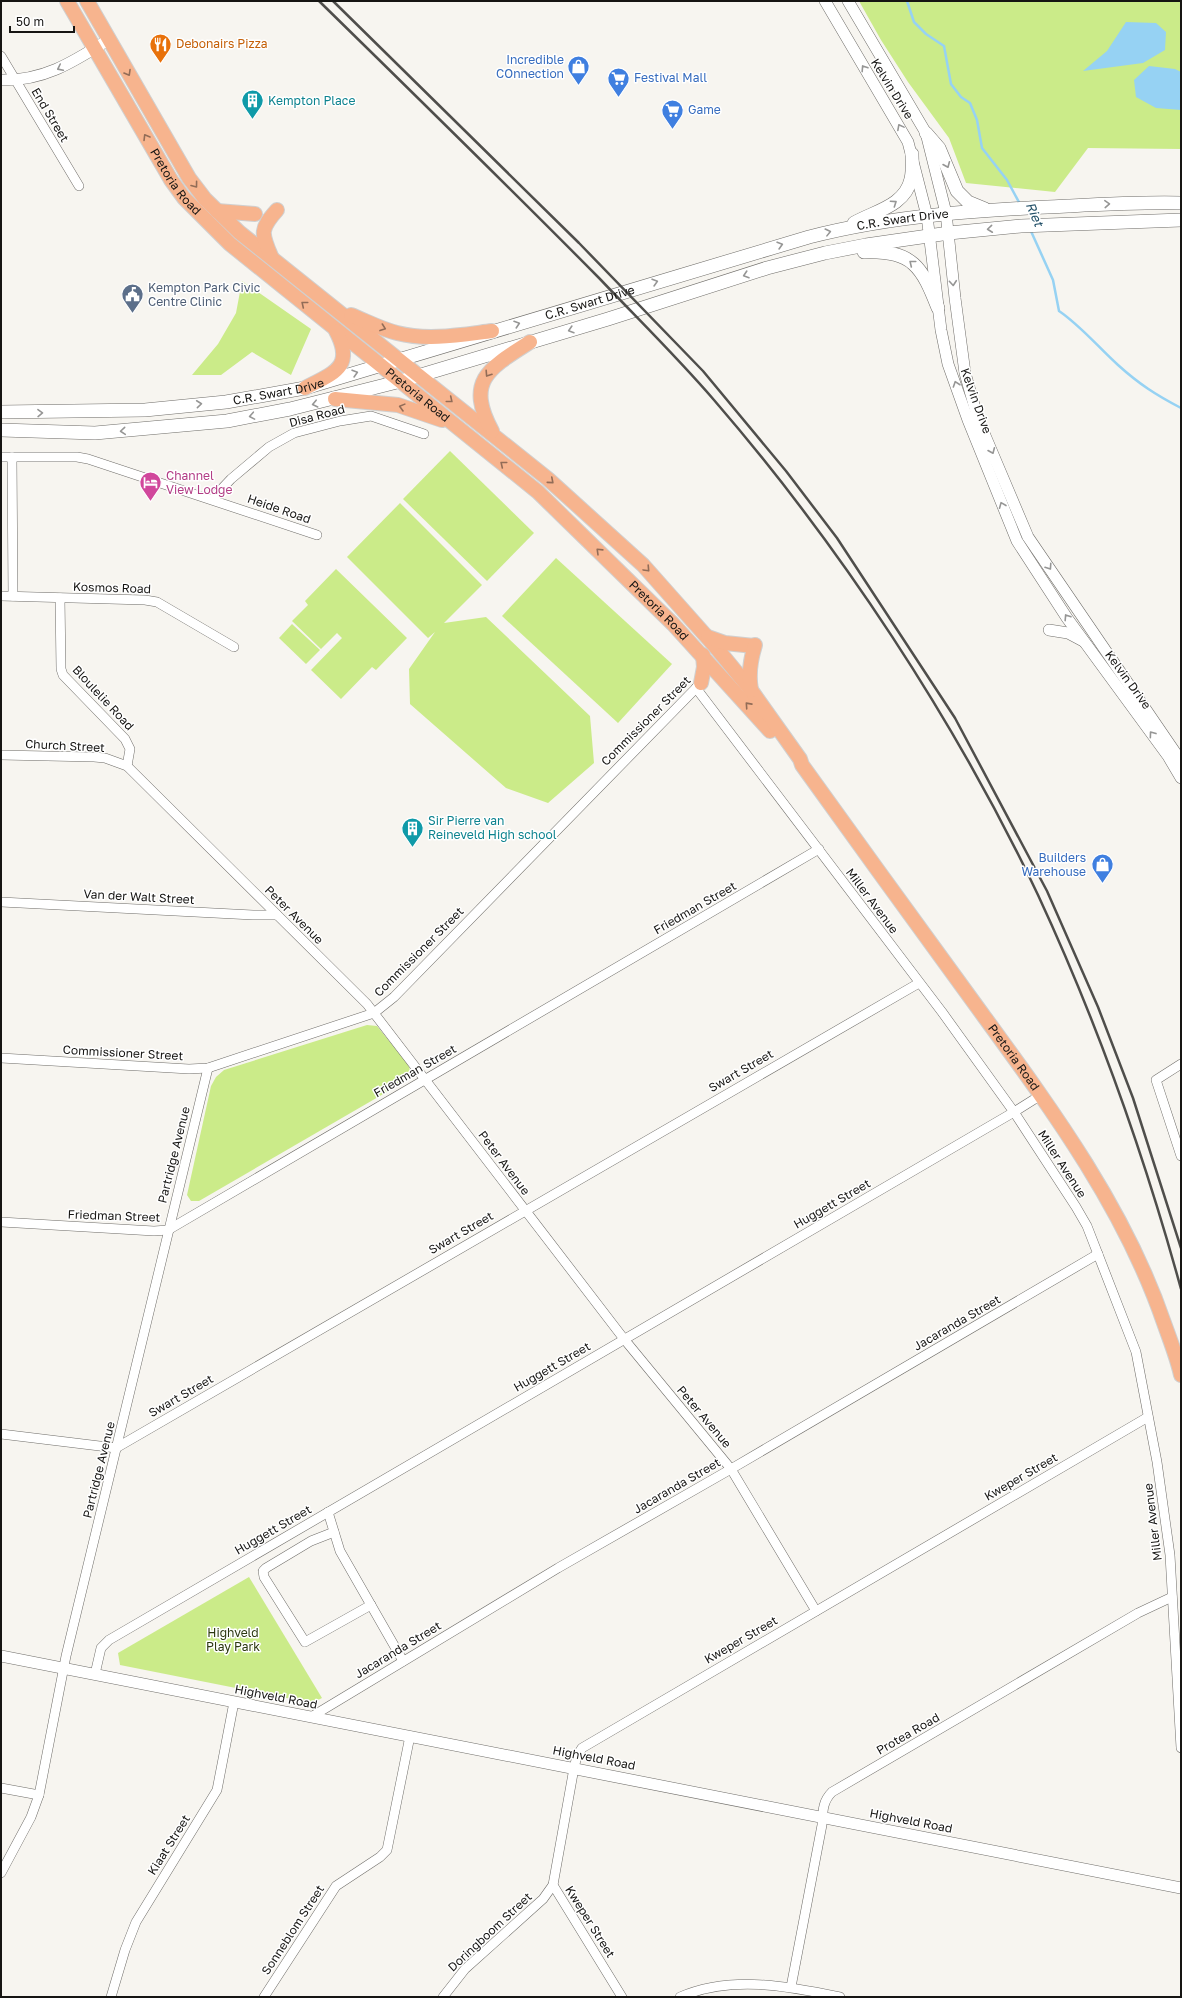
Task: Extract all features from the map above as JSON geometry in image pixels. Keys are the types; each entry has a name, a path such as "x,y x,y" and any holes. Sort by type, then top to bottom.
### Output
{"main road":[{"name":"Pretoria Road","path":"66,1 171,180 184,198 230,244 538,492 626,576 703,655 796,762 802,765"},
{"name":"Pretoria Road","path":"87,1 108,40 189,178 217,211 239,232 420,375 548,479 643,565 708,637 751,690 800,759 802,765 1041,1095 1092,1173 1130,1243 1161,1314 1181,1375"},
{"path":"926,133 939,148 961,195 968,202 988,210"},
{"path":"847,227 870,214 892,205 902,197 908,190 912,178 912,154"},
{"name":"C.R. Swart Drive","path":"1,412 145,410 226,402 305,388 793,241 847,227 946,213 1015,208 1146,202 1181,203"},
{"path":"271,257 264,240 263,230 268,220 277,210"},
{"path":"217,211 255,214"},
{"name":"C.R. Swart Drive","path":"1,430 94,433 227,421 335,399 401,381 767,268 825,253 949,233 1021,226 1181,220"},
{"path":"825,253 870,251 887,252 907,258 916,265 926,278 938,308"},
{"path":"334,308 396,333 423,337 445,337 492,332"},
{"path":"305,388 328,376 341,365 344,358 344,349 335,329"},
{"path":"496,437 483,413 481,404 482,384 492,368 503,359 530,342"},
{"path":"335,399 398,405 452,424"},
{"path":"708,637 725,643 755,645 750,661 751,690"},
{"path":"698,686 704,667 703,655"}],"street":[{"name":"Kelvin Drive","path":"825,1 908,142 927,216 938,308 948,364 968,420 1017,540 1084,641 1168,756 1181,778"},
{"name":"Kelvin Drive","path":"848,1 926,133 946,213 955,298 966,373 978,419 1028,537 1181,761"},
{"path":"1,80 38,77 53,71 108,40"},
{"name":"End Street","path":"1,56 79,186"},
{"name":"Disa Road","path":"212,499 231,479 269,447 294,433 364,416 371,416 424,434"},
{"name":"Heide Road","path":"1,457 77,457 88,459 317,535"},
{"path":"12,457 13,596"},
{"name":"Kosmos Road","path":"1,596 145,600 157,602 234,647"},
{"name":"Bloulelie Road","path":"60,598 61,669 63,675 125,739 130,749 127,766"},
{"path":"1049,630 1068,634 1084,641"},
{"name":"Commissioner Street","path":"1,1058 189,1069 208,1068 374,1013 394,996 714,668 726,659"},
{"name":"Miller Avenue","path":"698,686 1014,1112 1076,1207 1098,1254 1136,1352 1165,1510 1181,1748"},
{"name":"Church Street","path":"1,755 94,757 105,758 127,766"},
{"name":"Peter Avenue","path":"127,766 367,1004 624,1339 731,1469 816,1611"},
{"name":"Friedman Street","path":"1,1222 154,1231 168,1230 819,850"},
{"name":"Van der Walt Street","path":"1,902 277,915"},
{"name":"Swart Street","path":"116,1448 919,983"},
{"path":"1181,1064 1156,1080 1181,1156"},
{"name":"Partridge Avenue","path":"1,1873 32,1817 39,1795 64,1668 208,1068"},
{"name":"Huggett Street","path":"95,1674 101,1648 109,1640 1041,1095"},
{"name":"Jacaranda Street","path":"311,1717 558,1568 731,1469 1098,1254"},
{"name":"Kweper Street","path":"622,1997 553,1885 574,1768 579,1751 587,1743 1148,1417"},
{"path":"1,1434 116,1448"},
{"path":"328,1512 340,1551 402,1661"},
{"path":"334,1532 311,1541 266,1568 263,1571 264,1576 305,1642 370,1605"},
{"name":"Protea Road","path":"792,1987 823,1817 824,1801 832,1792 1138,1613 1172,1597"},
{"name":"Highveld Road","path":"1,1656 1181,1888"},
{"name":"Kiaat Street","path":"111,1997 124,1950 136,1922 217,1790 234,1702"},
{"name":"Sonneblom Street","path":"264,1997 336,1886 380,1857 387,1850 410,1736"},
{"path":"1,1788 39,1795"},
{"name":"Doringboom Street","path":"443,1997 460,1974 544,1899 553,1885"},
{"path":"680,1997 720,1985 742,1984 792,1987 840,1997"}],"green space":[{"path":"859,1 1181,1 1181,149 1088,148 1055,192 966,183 949,138 908,82 881,40"},
{"path":"242,281 311,329 291,375 252,352 221,375 192,375 218,344 236,313"},
{"path":"450,451 534,533 487,581 403,499"},
{"path":"400,503 482,585 444,623 486,617 590,716 594,763 548,803 506,788 410,704 409,669 435,632 428,638 347,557"},
{"path":"556,558 672,664 618,723 502,616"},
{"path":"336,569 407,638 376,670 372,667 341,699 311,670 342,638 337,633 321,649 292,621 308,605 305,601"},
{"path":"292,624 320,650 306,664 279,638"},
{"path":"367,1025 377,1026 408,1064 410,1070 404,1082 199,1201 191,1201 187,1195 211,1086 216,1077 224,1070"},
{"name":"Highveld Play Park","path":"249,1577 322,1698 312,1703 120,1665 118,1653"}],"water":[{"path":"1126,22 1156,23 1166,32 1165,50 1143,63 1083,71 1107,51"},
{"path":"1149,66 1175,69 1181,72 1181,110 1156,108 1136,97 1134,80"}],"waterway":[{"name":"Riet","path":"907,1 914,22 926,34 944,46 951,84 961,97 970,103 977,120 982,148 1007,180 1020,204"},
{"name":"Riet","path":"1030,229 1053,280 1059,311 1075,323 1133,378 1156,394 1181,408"}],"railway":[{"path":"319,1 600,279 700,384 761,456 806,514 892,637 970,764 1005,829 1060,943 1118,1089 1151,1188 1181,1289"},
{"path":"333,1 579,243 703,371 786,471 837,538 955,718 1047,891 1098,1007 1133,1098 1181,1248"}],"place":[{"name":"Debonairs Pizza","path":"160,64"},
{"name":"Incredible COnnection","path":"579,86"},
{"name":"Festival Mall","path":"618,98"},
{"name":"Kempton Place","path":"253,120"},
{"name":"Game","path":"672,130"},
{"name":"Kempton Park Civic Centre Clinic","path":"132,314"},
{"name":"Channel View Lodge","path":"150,502"},
{"name":"Sir Pierre van Reineveld High school","path":"413,848"},
{"name":"Builders Warehouse","path":"1102,884"}]}
